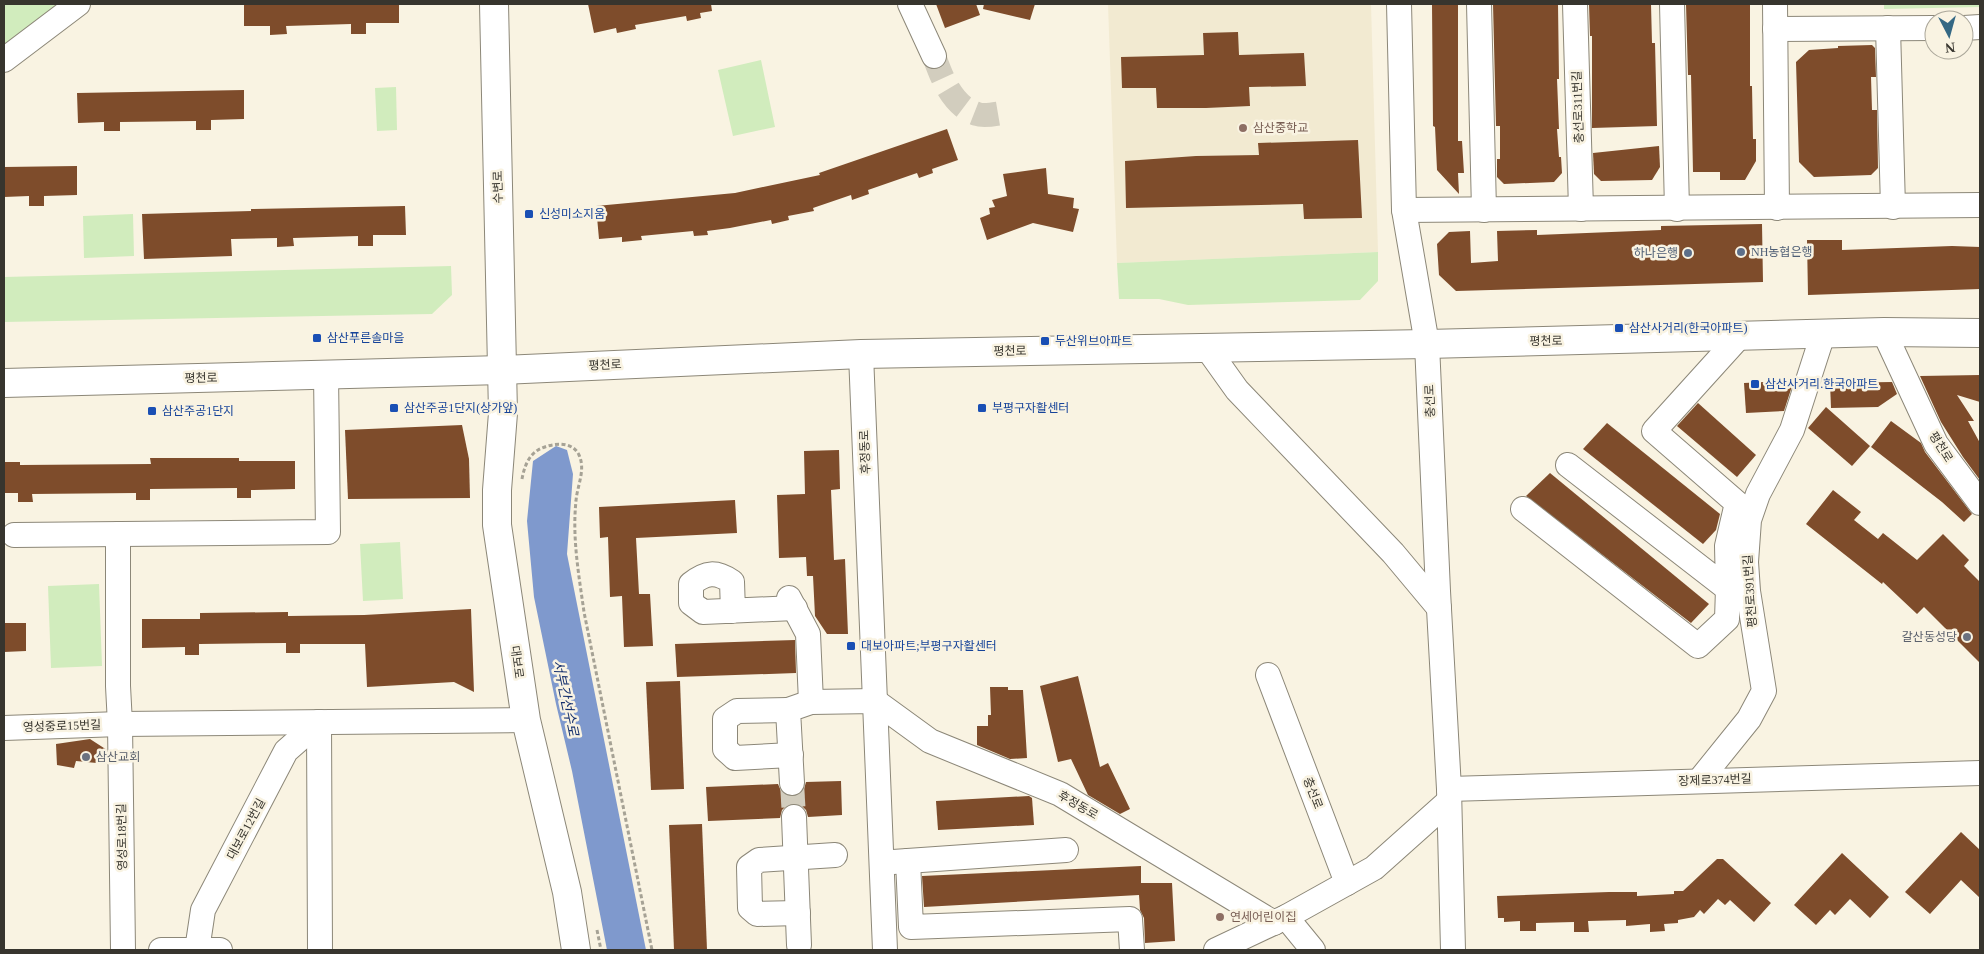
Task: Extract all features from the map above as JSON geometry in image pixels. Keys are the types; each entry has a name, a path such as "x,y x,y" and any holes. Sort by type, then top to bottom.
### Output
{"main road":[{"name":"수변로","path":"494,4 502,370"},
{"name":"평천로","path":"4,383 502,370 861,354 1427,344 1884,332 1980,333"},
{"name":"대보로","path":"502,370 503,413 497,525 526,720 567,892 576,950"}],"street":[{"path":"4,60 78,4"},
{"path":"910,4 934,56"},
{"name":"충선로","path":"1399,4 1404,210 1427,344 1449,795 1453,950"},
{"path":"1479,4 1484,210"},
{"name":"충선로311번길","path":"1575,4 1581,210"},
{"path":"1672,4 1677,209"},
{"path":"1775,4 1777,208"},
{"path":"1888,28 1893,207"},
{"path":"1775,29 1924,28"},
{"path":"1404,210 1581,210 1980,205"},
{"name":"평천로","path":"1884,332 1936,444 1980,503"},
{"name":"평천로391번길","path":"1699,781 1749,720 1764,691 1748,591 1746,562 1749,520 1758,494 1792,430 1824,334"},
{"path":"1523,509 1698,646 1727,619 1727,546 1736,503 1654,430 1740,336"},
{"path":"1207,348 1237,390 1393,553 1439,608"},
{"name":"후정동로","path":"861,354 885,950"},
{"path":"14,535 328,532 326,374"},
{"path":"1568,465 1728,589"},
{"name":"영성로18번길","path":"118,534 118,686 123,950"},
{"path":"733,611 792,603 808,634 811,702"},
{"name":"충선로","path":"1268,675 1346,883"},
{"path":"790,755 735,758 725,749 725,719 737,711 788,710 811,702 875,701"},
{"name":"후정동로","path":"875,701 930,741 1060,794 1280,920 1313,950"},
{"path":"788,710 792,783"},
{"path":"120,724 526,720"},
{"path":"319,722 320,950"},
{"name":"대보로12번길","path":"205,950 203,910 286,751 319,722"},
{"name":"영성중로15번길","path":"4,728 120,724"},
{"name":"장제로374번길","path":"1449,795 1699,781 1980,772"},
{"path":"1216,950 1280,920 1374,868 1449,795"},
{"path":"794,817 799,945"},
{"path":"882,862 1066,850"},
{"path":"798,913 757,914 750,908 749,867 759,860 836,855"},
{"path":"908,861 911,927 1130,920 1132,950"},
{"path":"162,950 205,950"}],"path":[{"path":"521,486 526,466 533,454 540,449 558,444 571,446 579,455 582,470 576,500 575,528 584,612 652,950"},
{"path":"596,924 601,950"}],"shaded area":[{"name":"삼산중학교","path":"1108,4 1371,4 1378,252 1117,263"}],"green space":[{"path":"4,4 69,4 4,53"},
{"path":"1884,4 1980,4 1980,7 1884,9"},
{"path":"761,60 775,127 733,136 718,70"},
{"path":"396,87 397,130 377,131 375,88"},
{"path":"133,214 134,256 84,258 83,216"},
{"path":"1378,252 1378,281 1360,300 1188,305 1159,299 1119,299 1117,263"},
{"path":"451,266 452,295 432,314 4,322 4,277"},
{"path":"400,542 403,599 363,601 360,544"},
{"path":"99,584 102,666 51,668 48,586"}],"water":[{"name":"서부간선수로","path":"556,446 567,450 573,474 567,554 646,950 607,950 572,771 534,597 527,521 533,461"}],"building":[{"path":"244,4 399,4 399,23 366,23 366,34 351,34 351,24 286,26 287,34 270,35 270,26 244,26"},
{"path":"588,4 711,4 712,11 700,13 701,18 687,21 686,16 635,25 636,29 617,33 616,28 594,33"},
{"path":"936,4 976,4 980,15 945,28"},
{"path":"984,4 1035,4 1030,20 983,9"},
{"path":"1432,4 1458,4 1458,141 1462,141 1464,173 1458,173 1459,194 1437,170 1435,127 1433,126"},
{"path":"1493,4 1558,4 1559,79 1557,79 1559,129 1557,129 1562,173 1554,182 1504,184 1497,177 1497,159 1500,159 1500,126 1496,126"},
{"path":"1589,4 1651,4 1652,43 1655,43 1657,126 1592,128 1592,36 1590,36"},
{"path":"1686,4 1750,4 1750,86 1752,86 1753,139 1756,139 1756,161 1745,180 1720,180 1720,172 1693,172 1691,75 1688,75"},
{"path":"1238,32 1239,55 1304,53 1306,86 1249,87 1250,106 1206,108 1157,108 1156,88 1122,88 1121,57 1204,55 1203,33"},
{"path":"1872,45 1875,48 1876,77 1871,77 1872,110 1877,110 1878,168 1871,175 1814,177 1799,162 1796,62 1809,50 1838,48 1838,46"},
{"path":"244,90 244,119 211,120 211,130 196,130 196,121 120,122 120,131 104,131 104,122 78,123 77,93"},
{"path":"947,129 958,160 932,169 933,173 919,178 917,173 868,190 869,194 852,200 851,195 813,208 814,211 788,216 789,220 772,224 771,220 707,231 708,235 694,236 693,231 641,236 642,240 622,242 622,237 599,239 596,206 735,193 820,175 819,173"},
{"path":"1358,140 1362,218 1304,219 1303,204 1126,208 1125,161 1196,156 1259,155 1258,143"},
{"path":"1659,146 1660,167 1652,180 1601,181 1594,174 1593,153"},
{"path":"77,166 77,195 44,196 44,206 29,206 29,196 4,197 4,167"},
{"path":"1046,168 1048,194 1074,198 1073,208 1079,209 1073,232 1033,223 987,240 980,218 990,214 989,208 995,207 992,200 1007,196 1003,174"},
{"path":"405,206 406,235 373,235 373,246 358,246 358,236 293,238 294,246 277,247 277,238 231,239 232,256 144,259 142,214 251,211 251,209"},
{"path":"1762,224 1763,282 1456,291 1439,275 1437,244 1449,232 1470,231 1471,263 1498,261 1497,231 1537,230 1537,235 1661,230 1661,226"},
{"path":"1807,240 1842,240 1842,250 1952,246 1980,247 1980,289 1808,295"},
{"path":"1980,375 1980,402 1957,395 1974,421 1968,421 1980,443 1980,480 1941,422 1920,376"},
{"path":"1787,381 1793,383 1784,411 1746,413 1744,383"},
{"path":"1892,382 1897,394 1878,407 1831,408 1830,383"},
{"path":"1698,403 1756,455 1737,477 1677,426"},
{"path":"1826,407 1870,446 1852,466 1808,428"},
{"path":"1891,421 1921,443 1925,452 1972,514 1964,522 1942,502 1871,447"},
{"path":"1607,423 1720,514 1716,530 1703,544 1583,449"},
{"path":"462,425 469,459 470,498 348,499 345,430"},
{"path":"839,450 840,489 831,490 834,560 845,559 848,634 827,634 815,616 813,576 807,576 806,557 779,558 777,495 805,494 804,451"},
{"path":"150,458 239,458 239,461 295,461 295,489 251,490 251,498 237,498 237,488 150,489 150,500 136,500 136,493 32,494 33,502 18,502 18,493 4,493 4,462 20,462 20,465 151,464"},
{"path":"1550,473 1709,604 1691,623 1526,496"},
{"path":"1833,490 1861,512 1854,520 1878,539 1883,533 1917,560 1943,534 1969,560 1964,566 1980,582 1980,663 1924,607 1917,614 1883,582 1882,584 1806,524"},
{"path":"735,500 737,533 636,538 639,594 650,594 653,646 624,647 622,596 610,597 608,537 600,538 599,507"},
{"path":"471,609 474,692 454,682 367,687 365,644 300,644 300,653 286,653 286,643 199,644 199,655 185,655 185,647 142,648 142,619 200,619 200,613 288,612 288,616 364,615"},
{"path":"4,623 26,623 26,651 4,652"},
{"path":"795,640 796,673 677,677 675,644"},
{"path":"1078,676 1100,767 1108,763 1130,809 1120,814 1088,795 1071,759 1058,762 1040,686"},
{"path":"680,681 684,789 651,790 646,682"},
{"path":"990,687 1008,687 1008,690 1023,690 1027,758 1010,759 977,745 977,726 988,726 988,715 991,715"},
{"path":"90,739 107,750 107,764 76,761 74,768 57,765 56,744"},
{"path":"841,781 842,815 808,817 806,810 801,805 793,803 787,805 782,810 780,818 708,821 706,787 778,784 781,791 792,797 800,794 806,782"},
{"path":"1029,796 1032,798 1034,825 938,830 936,801"},
{"path":"702,824 707,950 674,950 669,825"},
{"path":"1961,832 1980,850 1980,898 1961,880 1930,914 1905,892"},
{"path":"1842,853 1889,897 1870,918 1850,899 1835,915 1830,910 1816,925 1794,905"},
{"path":"1717,859 1723,859 1771,903 1754,922 1730,900 1725,905 1718,899 1704,914 1700,910 1694,917 1678,920 1678,923 1664,924 1665,931 1650,932 1650,924 1626,926 1626,920 1588,921 1589,932 1574,932 1574,922 1536,923 1536,931 1520,931 1520,921 1504,922 1504,918 1498,918 1497,896 1609,892 1637,892 1637,896 1674,894 1674,891 1683,891"},
{"path":"1141,866 1141,883 1172,883 1175,941 1145,943 1144,918 1140,910 1139,895 924,907 922,876"}],"tunnel":[{"path":"934,56 949,90 961,105 980,115 1008,112"},
{"path":"792,783 794,817"}],"place":[{"name":"삼산중학교","path":"1243,128"},
{"name":"신성미소지움","path":"529,214"},
{"name":"NH농협은행","path":"1741,252"},
{"name":"하나은행","path":"1688,253"},
{"name":"삼산사거리(한국아파트)","path":"1619,328"},
{"name":"삼산푸른솔마을","path":"317,338"},
{"name":"두산위브아파트","path":"1045,341"},
{"name":"삼산사거리.한국아파트","path":"1755,384"},
{"name":"삼산주공1단지(상가앞)","path":"394,408"},
{"name":"부평구자활센터","path":"982,408"},
{"name":"삼산주공1단지","path":"152,411"},
{"name":"갈산동성당","path":"1967,637"},
{"name":"대보아파트;부평구자활센터","path":"851,646"},
{"name":"삼산교회","path":"86,757"},
{"name":"연세어린이집","path":"1220,917"}]}
